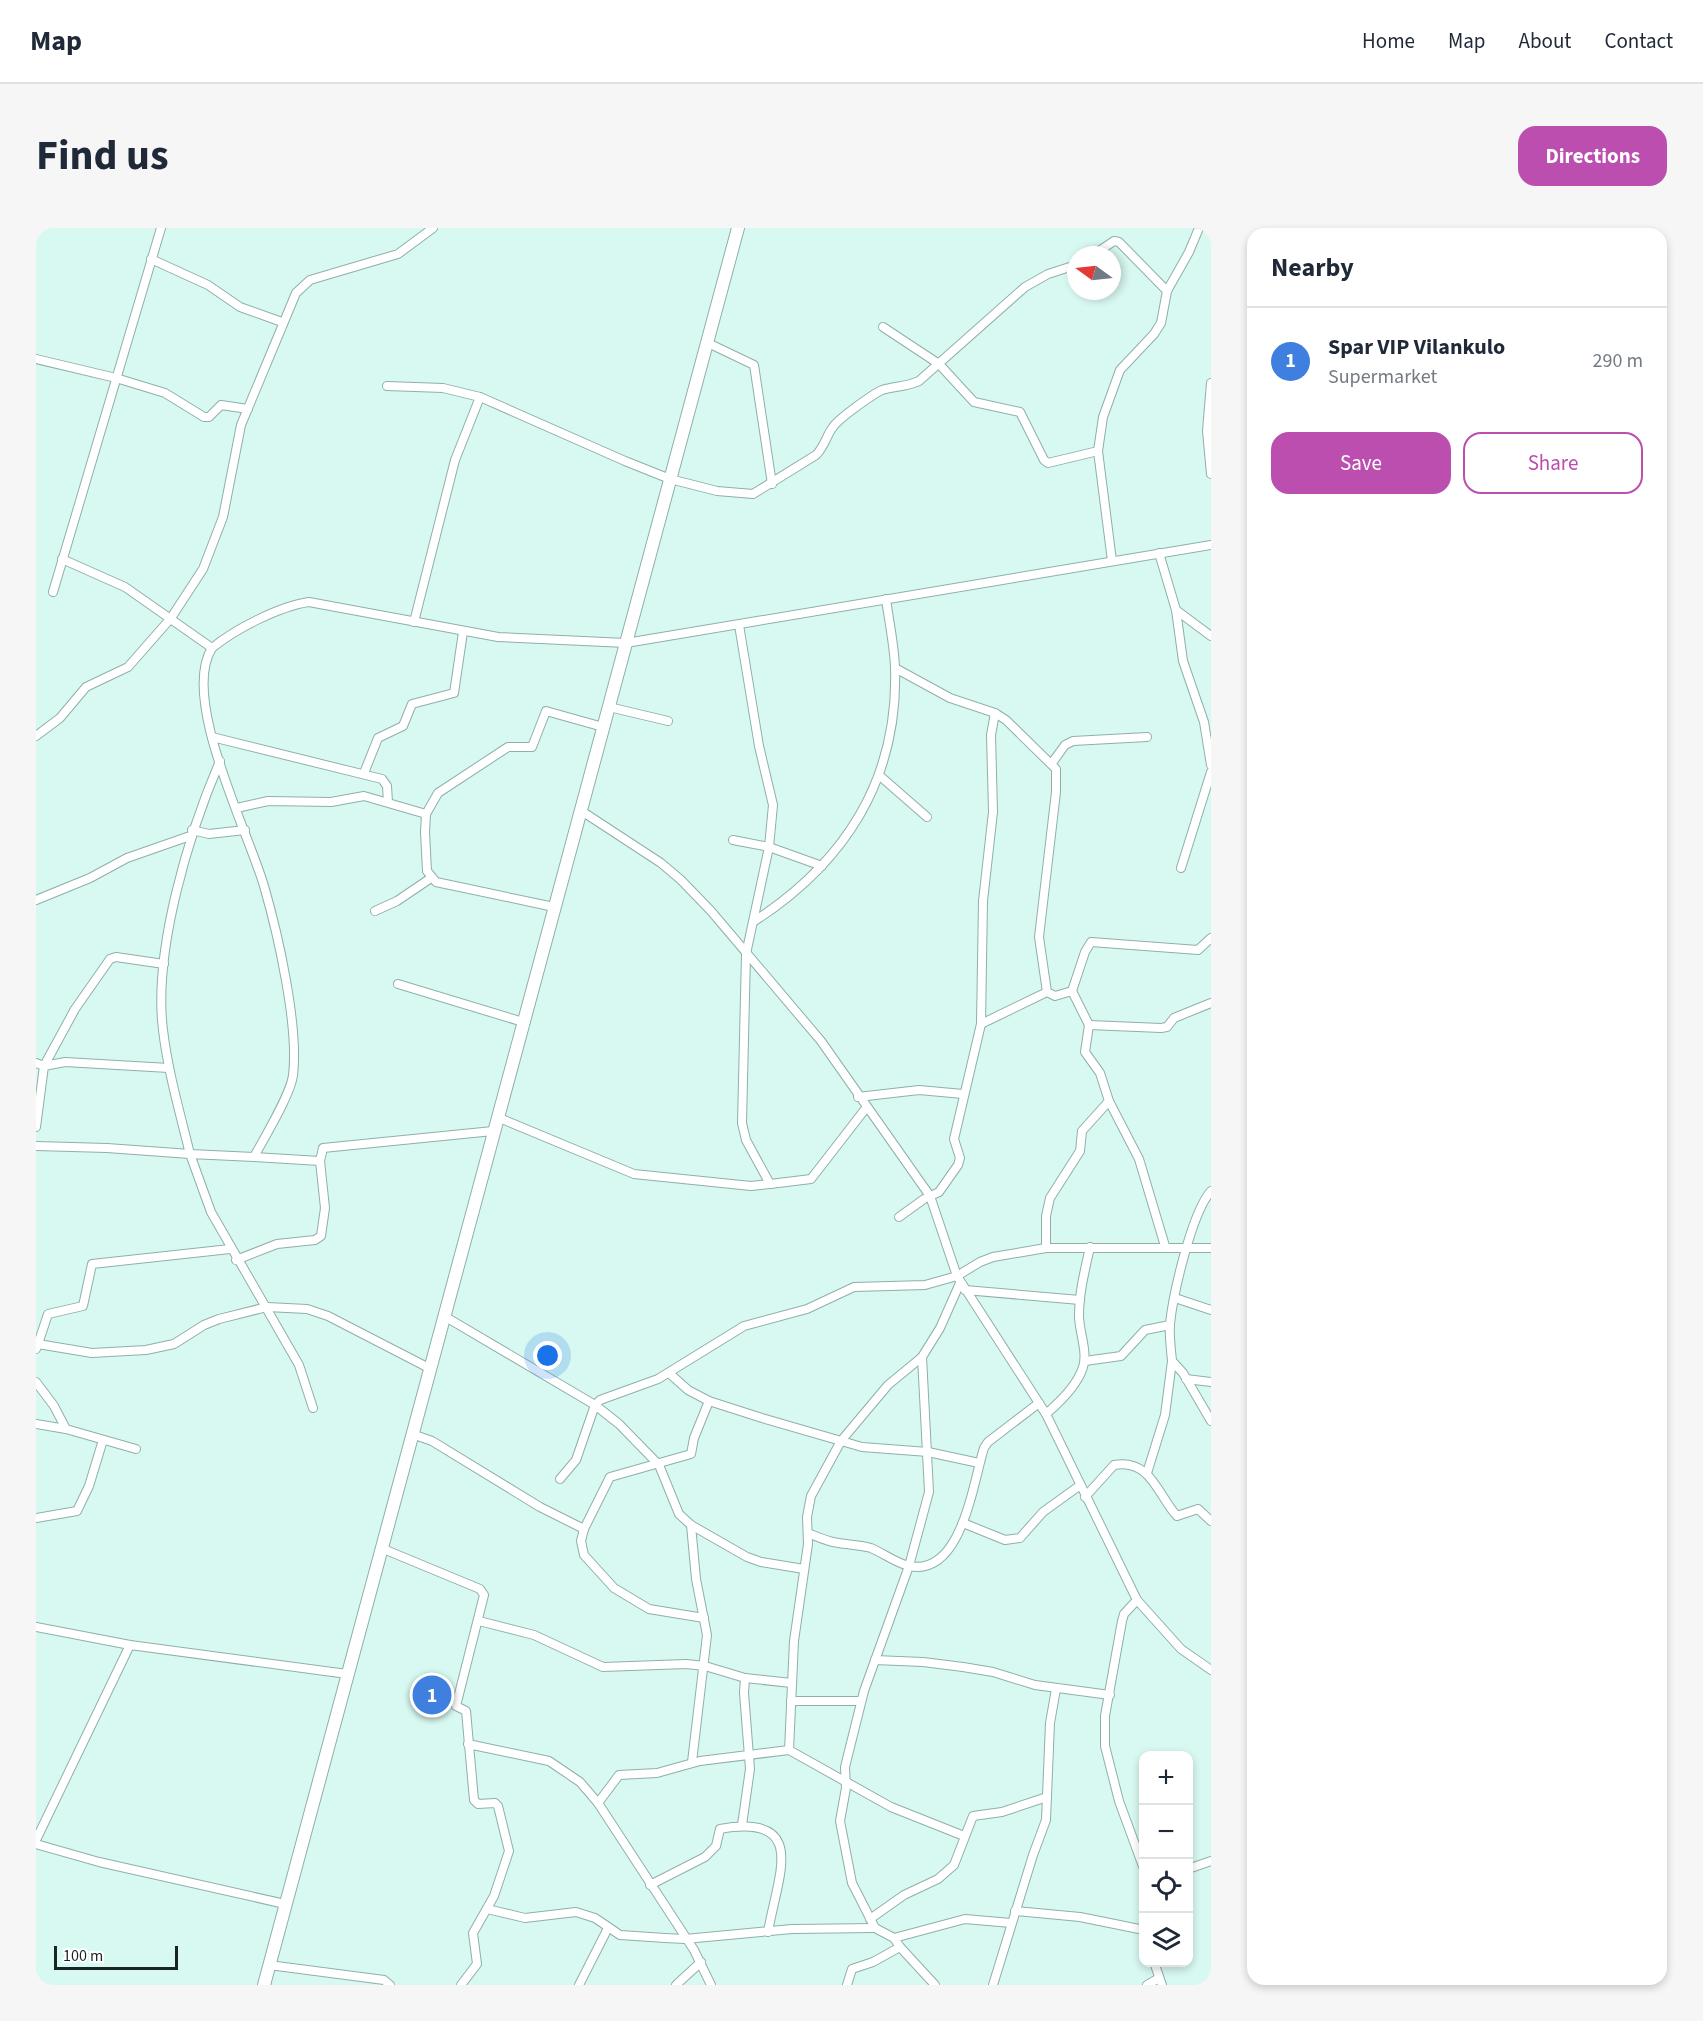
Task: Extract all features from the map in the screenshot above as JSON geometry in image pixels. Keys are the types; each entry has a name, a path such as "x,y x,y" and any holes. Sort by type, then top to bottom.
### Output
{"main road":[{"path":"264,1985 738,228"}],"street":[{"path":"53,592 161,228"},
{"path":"36,736 60,718 86,687 128,666 171,618 203,569 223,517 236,442 282,322 303,284 398,254 433,228"},
{"path":"1112,561 1098,451 1103,417 1120,370 1154,334 1161,323 1167,291 1189,252 1198,228"},
{"path":"1106,246 1114,241 1119,242 1167,291"},
{"path":"151,259 208,285 240,307 282,322"},
{"path":"387,386 443,388 480,397 670,479 737,494 753,494 816,455 824,447 834,425 872,397 889,388 909,386 1025,288 1048,274 1067,268"},
{"path":"883,327 939,363 974,402 1016,410 1023,414 1044,460 1048,463 1098,451"},
{"path":"708,343 754,365 772,484"},
{"path":"36,359 116,378 172,396 204,417 209,417 220,405 248,409"},
{"path":"1211,383 1207,431 1211,474"},
{"path":"414,622 455,460 480,397"},
{"path":"254,1157 293,1075 291,1022 275,928 245,830 212,737 205,708 203,667 212,648 237,632 285,608 309,602 463,632 522,640 626,643 1211,545"},
{"path":"1159,553 1176,610 1183,661 1204,722 1211,765"},
{"path":"62,559 125,587 212,648"},
{"path":"753,922 781,904 822,866 854,824 880,776 891,719 895,668 886,599"},
{"path":"1176,610 1211,636"},
{"path":"739,625 759,747 773,805 769,847 746,954 742,1123 746,1140 770,1184"},
{"path":"364,773 378,738 403,726 412,704 454,693 463,632"},
{"path":"895,668 950,698 996,713 1056,769 1056,792 1039,938 1047,992"},
{"path":"609,706 668,722"},
{"path":"554,907 443,885 431,878 427,871 426,814 438,793 455,779 508,747 532,747 546,711 603,727"},
{"path":"899,1217 939,1192 958,1165 960,1153 954,1139 981,1024 983,901 993,812 990,735 996,713"},
{"path":"212,737 364,773 385,782 388,802"},
{"path":"1052,763 1065,746 1073,741 1147,737"},
{"path":"220,760 191,833 164,964 162,1028 169,1068 190,1154 211,1212 236,1260 267,1307 299,1365 313,1408"},
{"path":"1181,868 1211,772"},
{"path":"880,776 927,817"},
{"path":"237,808 268,801 331,802 364,796 426,814"},
{"path":"580,810 661,863 681,880 711,911 812,1029 930,1196 961,1283 1046,1414 1079,1486 1137,1600 1181,1649 1211,1670"},
{"path":"36,900 82,882 127,858 191,833 209,834 245,830"},
{"path":"733,840 769,847 822,866"},
{"path":"375,911 397,901 431,878"},
{"path":"1165,1246 1138,1159 1109,1101 1100,1073 1086,1057 1089,1025 1072,992 1085,952 1091,942 1198,950 1211,938"},
{"path":"36,1127 40,1065 110,959 116,957 164,964"},
{"path":"398,984 523,1022"},
{"path":"981,1024 1047,992"},
{"path":"1047,992 1055,996 1072,992"},
{"path":"1089,1025 1167,1027 1174,1018 1211,1003"},
{"path":"40,1065 65,1062 169,1068"},
{"path":"858,1097 919,1090 963,1095"},
{"path":"1046,1248 1046,1216 1050,1198 1080,1150 1082,1131 1109,1101"},
{"path":"497,1117 634,1174 751,1186 811,1179 866,1108"},
{"path":"236,1260 277,1244 315,1240 321,1236 325,1208 320,1161 322,1148 493,1131"},
{"path":"36,1146 320,1161"},
{"path":"1147,1473 1165,1415 1172,1361 1170,1325 1175,1298 1187,1247 1200,1207 1211,1191"},
{"path":"789,1750 791,1683 808,1533 808,1510 815,1485 841,1441 888,1385 922,1357 940,1328 961,1283 993,1257 1046,1248 1165,1246 1211,1248"},
{"path":"1046,1414 1067,1392 1083,1370 1085,1361 1080,1335 1080,1300 1090,1247"},
{"path":"230,1249 92,1264 83,1306 48,1314 37,1346 92,1353 146,1350 174,1344 204,1325 219,1319 267,1307 307,1309 328,1316 429,1368"},
{"path":"560,1479 576,1460 595,1405 605,1398 669,1373 744,1326 807,1309 854,1287 910,1287 961,1283 1080,1300"},
{"path":"1175,1298 1211,1310"},
{"path":"444,1316 595,1405 620,1424 659,1465 679,1514 691,1525 747,1557 761,1562 804,1569"},
{"path":"1085,1361 1121,1356 1145,1330 1170,1325"},
{"path":"875,1928 852,1883 840,1821 847,1782 845,1767 861,1701 909,1566 929,1492 922,1357"},
{"path":"1172,1361 1186,1379 1211,1421"},
{"path":"669,1373 678,1383 709,1401 841,1441 878,1450 928,1452 979,1462"},
{"path":"1186,1379 1211,1382"},
{"path":"36,1382 54,1406 66,1429"},
{"path":"704,1618 649,1609 614,1588 584,1555 581,1541 584,1529 610,1477 659,1465 691,1454 694,1438 709,1401"},
{"path":"808,1533 828,1541 870,1548 909,1566 929,1563 938,1558 950,1548 963,1523 979,1462 988,1442 1039,1403"},
{"path":"36,1424 66,1429 136,1449"},
{"path":"412,1434 432,1441 540,1508 584,1529"},
{"path":"36,1518 77,1511 89,1486 103,1440"},
{"path":"1085,1497 1114,1465 1119,1464 1147,1473 1175,1515 1180,1516 1198,1509 1211,1521"},
{"path":"963,1523 1005,1540 1020,1538 1043,1512 1079,1486"},
{"path":"691,1525 696,1579 707,1635 705,1666 693,1730 692,1762"},
{"path":"381,1548 480,1589 484,1595 456,1706 466,1711 474,1800 478,1804 495,1803 498,1806 510,1846 498,1886 473,1933 477,1964 461,1985"},
{"path":"1137,1600 1124,1614 1103,1729 1119,1801 1139,1859"},
{"path":"479,1621 534,1635 603,1667 705,1666 745,1678 791,1683"},
{"path":"36,1627 130,1645 347,1674"},
{"path":"130,1645 36,1842 99,1862 285,1904"},
{"path":"875,1660 923,1662 983,1670 1035,1685 1110,1695"},
{"path":"742,1825 750,1769 745,1678"},
{"path":"993,1985 1011,1923 1045,1827 1050,1723 1056,1689"},
{"path":"791,1701 861,1701"},
{"path":"468,1744 549,1761 580,1782 598,1803 701,1962 711,1985"},
{"path":"598,1803 619,1775 667,1771 692,1762 789,1750 891,1808 964,1836"},
{"path":"870,1919 904,1895 938,1879 954,1865 973,1816 1002,1812 1047,1797"},
{"path":"650,1885 705,1857 716,1846 720,1829 742,1825 772,1833 782,1846 782,1862 768,1932"},
{"path":"1193,1867 1211,1861"},
{"path":"487,1909 525,1918 576,1912 594,1918 620,1935 685,1939 768,1932 875,1928 894,1938 935,1985"},
{"path":"1015,1911 1080,1917 1139,1929"},
{"path":"894,1938 965,1919 1011,1923"},
{"path":"579,1985 608,1928"},
{"path":"847,1985 852,1969 873,1962 900,1947"},
{"path":"676,1985 701,1962"},
{"path":"269,1965 384,1980 390,1985"},
{"path":"1148,1985 1160,1982 1156,1967"}],"place":[{"name":"Spar VIP Vilankulo","path":"432,1695"}]}
